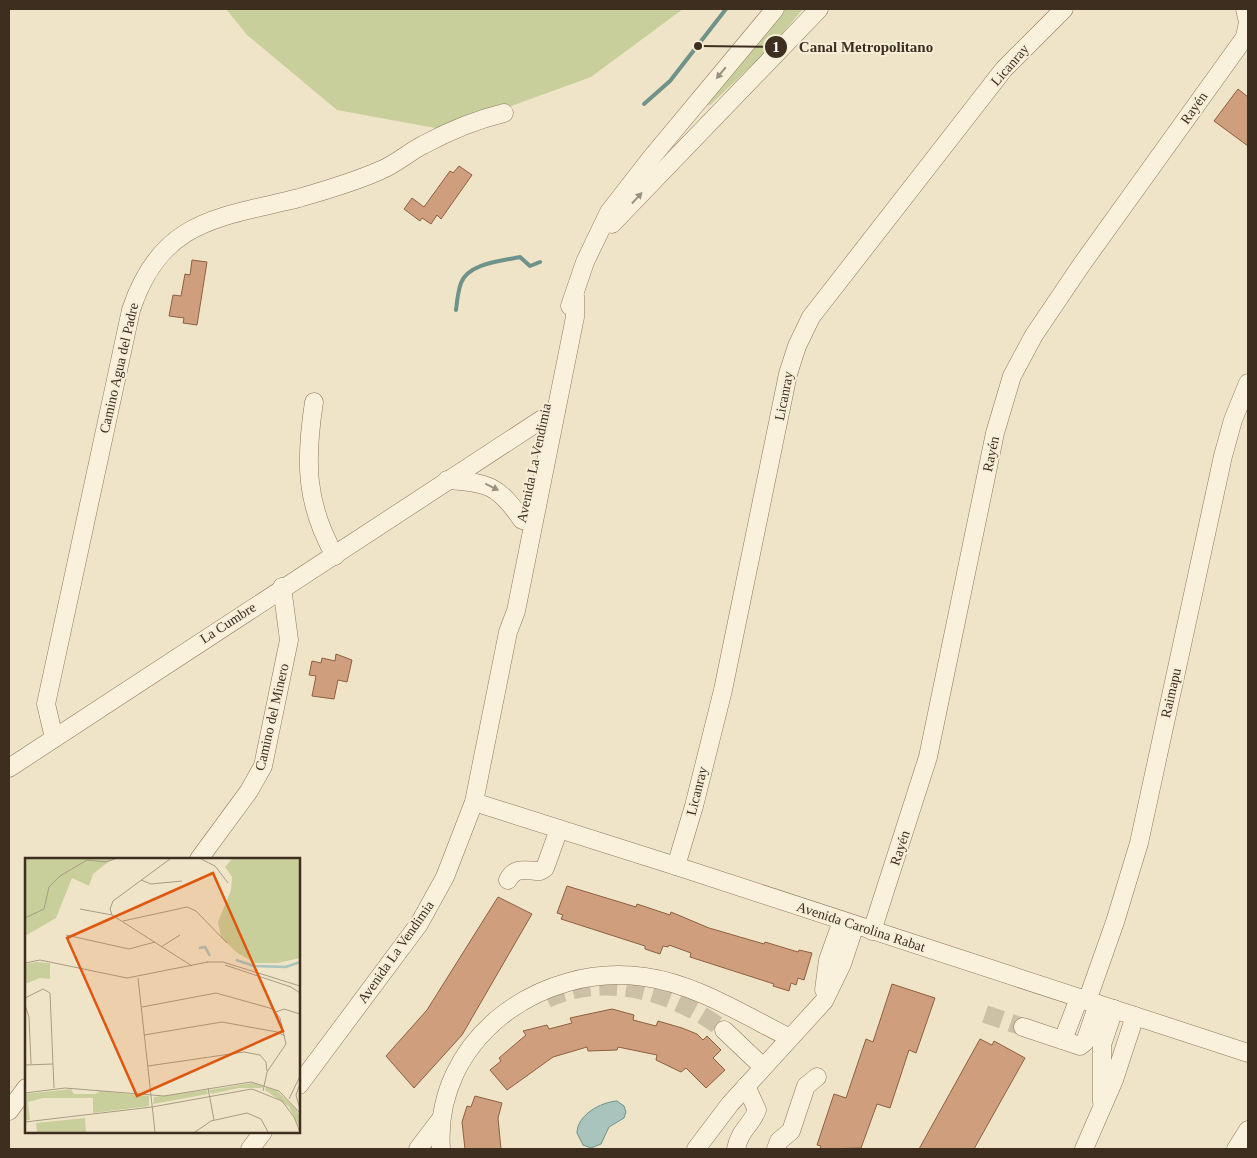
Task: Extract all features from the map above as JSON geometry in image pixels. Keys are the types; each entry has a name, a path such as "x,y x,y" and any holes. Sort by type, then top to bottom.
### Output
{"street":[{"name":"Avenida La Vendimia","path":"508,632 506,609 522,520 575,317 575,296 579,278 592,247 609,212 651,158 775,9"},
{"path":"592,247 818,9"},
{"name":"Licanray","path":"676,866 694,806 723,690 788,374 800,339 811,317 1004,69 1064,9"},
{"name":"Rayén","path":"872,931 928,757 995,433 1012,376 1034,335 1076,272 1246,35 1248,22 1245,9"},
{"name":"Camino Agua del Padre","path":"54,738 46,704 131,310 142,282 150,269 168,247 203,222 246,209 298,198 382,170 423,145 472,121 504,113"},
{"path":"651,158 713,119"},
{"name":"Raimapu","path":"1095,1003 1115,922 1139,843 1223,456 1233,420 1248,383"},
{"path":"314,402 307,458 309,486 315,514 335,556"},
{"name":"Avenida La Vendimia","path":"300,1084 419,924 445,877 474,802 508,632 516,611 550,414"},
{"name":"La Cumbre","path":"9,768 282,587 335,556 447,480 550,414"},
{"path":"447,480 477,481 490,486 508,499 522,520"},
{"name":"Camino del Minero","path":"200,858 249,792 263,766 289,640 282,587"},
{"name":"Avenida Carolina Rabat","path":"474,802 1248,1053"},
{"path":"508,880 512,872 518,869 540,871 544,868 555,828"},
{"path":"696,1149 746,1086 824,1000 842,964 849,923"},
{"path":"441,1149 440,1120 447,1088 471,1046 512,1008 562,982 582,978 624,975 665,981 705,996 790,1038"},
{"path":"1023,1027 1080,1046 1085,1042 1095,1003"},
{"path":"1095,1003 1102,1045 1102,1110"},
{"path":"1084,1149 1114,1080 1135,1016"},
{"path":"724,1030 763,1067"},
{"path":"776,1149 779,1141 791,1132 806,1086 817,1077"},
{"path":"736,1149 743,1128 754,1118 757,1110 746,1086"},
{"path":"9,1111 25,1089"},
{"path":"418,1149 440,1120"},
{"path":"1236,1149 1248,1130"},
{"path":"250,1149 263,1133"}],"green space":[{"path":"226,9 683,9 591,77 446,130 337,110 247,35"},
{"path":"785,9 803,9 769,49 710,105 704,106"}],"water":[{"path":"617,1101 624,1106 626,1112 624,1118 609,1127 601,1144 591,1148 583,1145 577,1133 578,1126 585,1115 597,1107"}],"building":[{"path":"1238,89 1248,97 1248,146 1214,121"},
{"path":"459,166 472,175 441,219 437,215 431,224 422,218 420,221 404,209 412,198 424,207 450,171 453,173"},
{"path":"192,260 207,262 197,325 183,323 184,318 169,316 173,295 181,296 185,274 190,275"},
{"path":"336,654 352,660 347,682 338,680 334,699 312,696 316,676 309,675 312,661 321,663 322,658 335,661"},
{"path":"567,886 636,907 637,904 670,915 671,912 709,928 764,944 765,942 798,952 799,950 812,953 804,980 798,978 796,985 791,983 789,991 773,986 774,984 690,957 691,953 669,945 668,947 663,946 660,954 645,949 645,946 561,919 563,915 557,913"},
{"path":"498,897 532,914 462,1035 414,1088 386,1056 427,1010"},
{"path":"892,984 935,998 916,1053 909,1050 890,1108 877,1104 861,1148 820,1149 821,1146 817,1145 834,1094 846,1098 866,1039 873,1042"},
{"path":"612,1009 634,1015 633,1020 656,1026 658,1021 682,1028 697,1034 703,1040 707,1036 721,1050 713,1058 725,1070 706,1088 686,1068 681,1072 656,1060 657,1055 618,1047 617,1050 588,1051 587,1047 553,1057 507,1090 490,1070 501,1061 499,1058 526,1035 523,1031 547,1025 549,1029 572,1023 570,1018"},
{"path":"980,1039 992,1045 994,1041 1025,1058 974,1149 919,1149"},
{"path":"475,1096 502,1103 498,1118 501,1149 465,1149 462,1122 467,1106 471,1107"}],"waterway":[{"path":"644,104 670,81 726,9"},
{"path":"456,310 461,283 471,271 486,264 520,257 530,266 540,262"}],"tunnel":[{"path":"547,999 570,991 593,987 639,990 662,996 684,1005 724,1030"},
{"path":"985,1014 1023,1027"}],"place":[{"name":"Canal Metropolitano","path":"698,46"}]}
